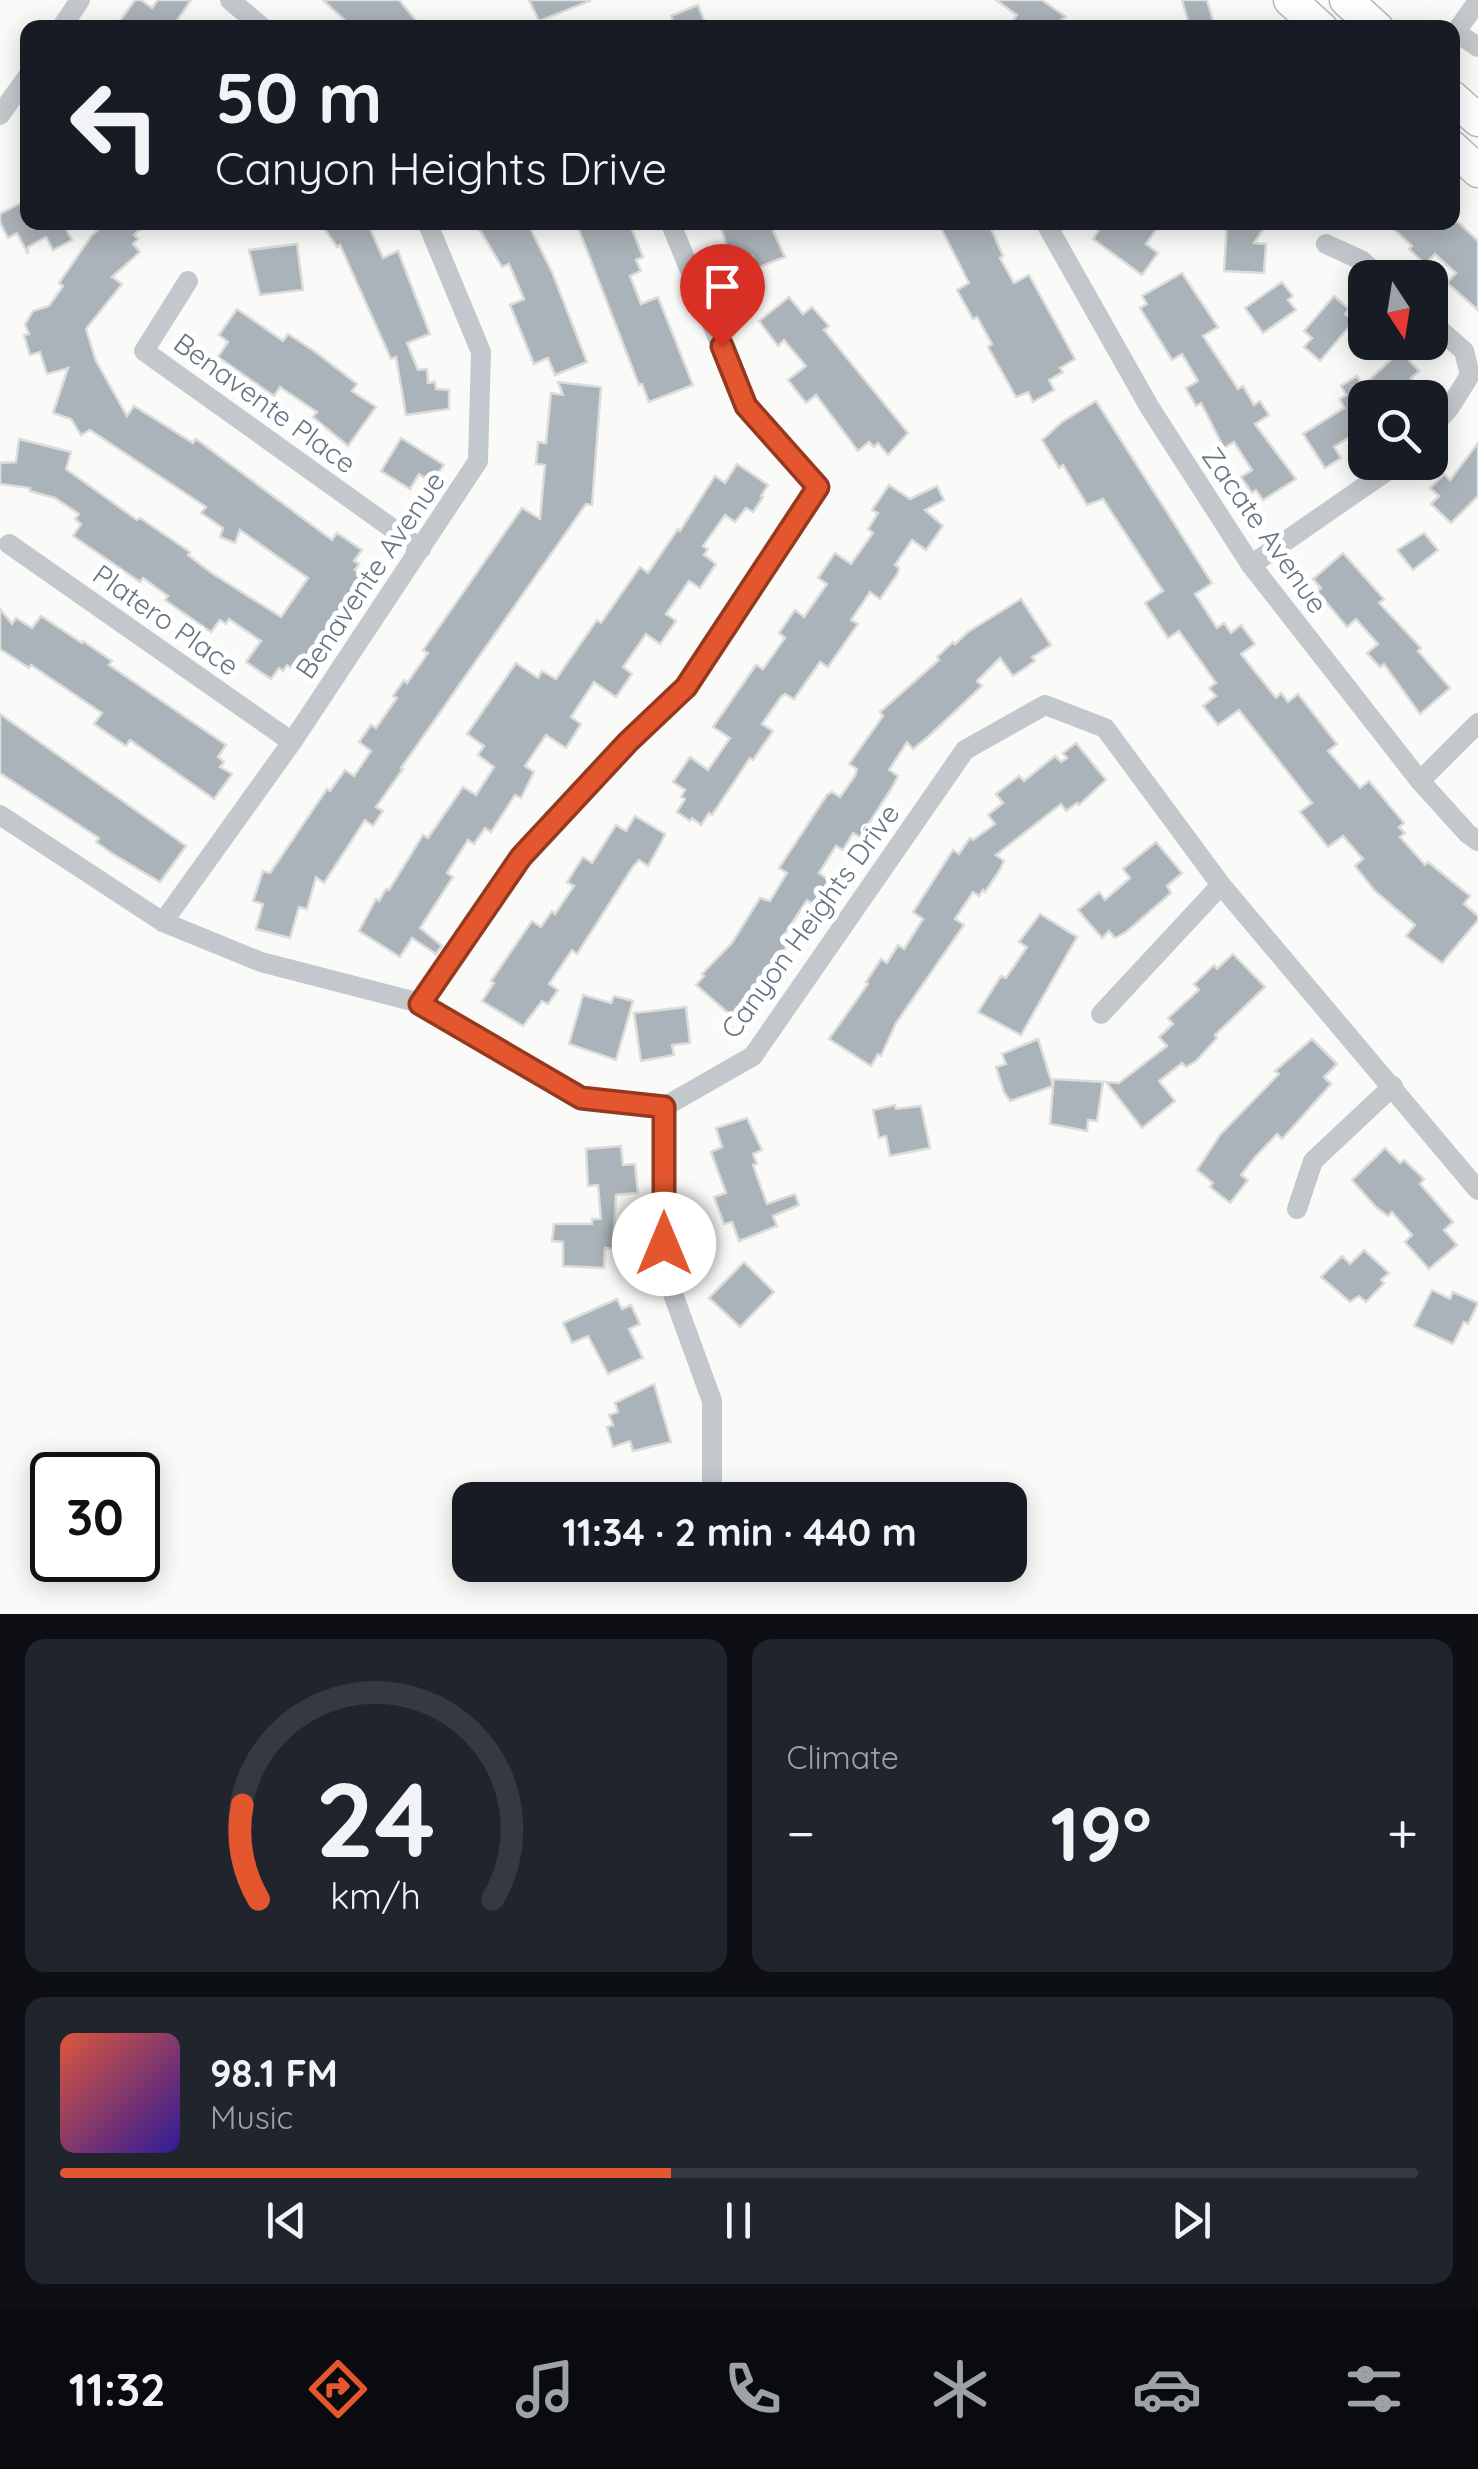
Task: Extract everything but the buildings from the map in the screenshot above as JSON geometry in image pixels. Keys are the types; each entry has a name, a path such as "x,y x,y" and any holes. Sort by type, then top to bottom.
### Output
{"main road":[{"path":"1290,0 1311,20"},
{"path":"1346,0 1367,20"}],"street":[{"path":"230,0 254,20"},
{"path":"1460,26 1478,1"},
{"path":"0,115 20,87"},
{"name":"Benavente Avenue","path":"163,922 292,742 478,461 481,352 430,230"},
{"path":"420,1004 521,857 628,742 686,687 818,487 746,406 673,230"},
{"name":"Zacate Avenue","path":"1050,230 1150,408 1250,565 1420,781 1478,841"},
{"path":"1326,244 1361,260"},
{"name":"Benavente Place","path":"188,280 144,351 421,549"},
{"path":"1448,337 1464,351 1470,375 1448,409"},
{"path":"1250,565 1374,480"},
{"name":"Platero Place","path":"8,544 292,742"},
{"name":"Canyon Heights Drive","path":"664,1107 753,1056 965,750 1045,705 1104,728 1221,886 1478,1190"},
{"path":"1420,781 1478,723"},
{"path":"0,814 163,922 262,962 420,1004 581,1098 664,1107 664,1244 673,1294 712,1401 712,1482"},
{"path":"1100,1014 1221,886"},
{"path":"1296,1209 1313,1161 1393,1086"}],"route":[{"path":"664,1244 664,1107 581,1098 420,1004 521,857 628,742 686,687 818,487 746,406 722,346"}]}
